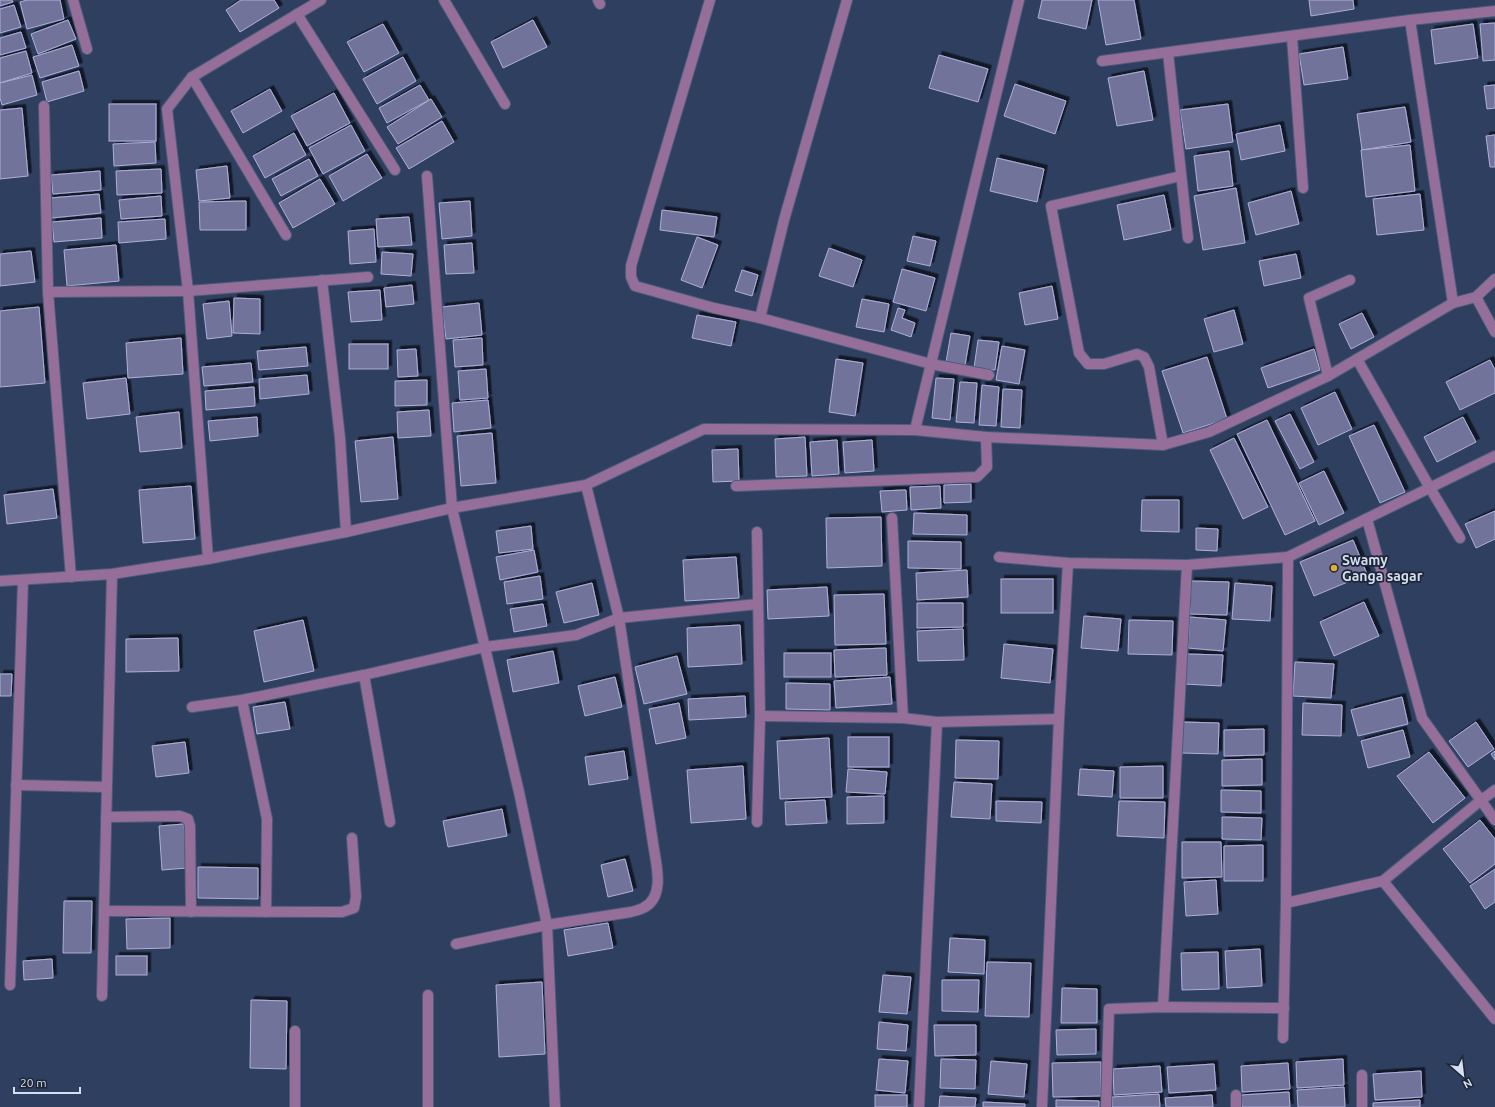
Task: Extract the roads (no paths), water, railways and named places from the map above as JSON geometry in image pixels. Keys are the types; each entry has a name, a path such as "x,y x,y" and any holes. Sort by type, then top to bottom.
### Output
{"street":[{"path":"73,0 87,49"},
{"path":"208,559 188,291 167,109 192,77 321,0"},
{"path":"444,0 505,104"},
{"path":"710,0 632,266 631,277 635,286 931,364 989,375"},
{"path":"760,318 784,220 847,0"},
{"path":"915,430 1019,0"},
{"path":"1102,61 1495,10"},
{"path":"297,14 395,170"},
{"path":"1410,20 1453,303"},
{"path":"1292,37 1303,188"},
{"path":"1168,53 1188,238"},
{"path":"192,77 286,236"},
{"path":"44,106 48,292 71,577"},
{"path":"427,176 452,508 519,792 547,925 555,1107"},
{"path":"1163,445 1149,367 1144,357 1137,354 1104,364 1088,364 1079,353 1051,206 1181,176"},
{"path":"48,292 188,291 368,277"},
{"path":"0,581 112,574 208,559 346,532 452,508 586,485 704,429 915,430 986,437 1163,445 1209,432 1328,376 1453,303 1476,297 1495,279"},
{"path":"322,280 340,438 346,532"},
{"path":"1328,376 1309,298 1350,280"},
{"path":"1476,297 1495,332"},
{"path":"1357,360 1460,538"},
{"path":"736,486 977,477 987,467 986,437"},
{"path":"998,557 1068,563 1187,565 1288,557 1495,456"},
{"path":"456,944 547,925 631,912 643,908 652,901 657,892 657,872 619,618 586,485"},
{"path":"892,518 903,718"},
{"path":"1367,519 1422,718 1495,820"},
{"path":"757,532 760,716 757,822"},
{"path":"1283,1038 1286,903 1288,557"},
{"path":"1042,1107 1059,718 1068,563"},
{"path":"1162,1007 1187,565"},
{"path":"102,996 112,574"},
{"path":"10,985 23,580"},
{"path":"192,707 242,700 364,675 485,647 576,635 619,618 758,604"},
{"path":"364,675 390,822"},
{"path":"242,700 266,818 266,912"},
{"path":"760,716 903,718 938,722 1059,718"},
{"path":"919,1107 938,722"},
{"path":"16,785 106,787"},
{"path":"1286,903 1383,881 1495,790"},
{"path":"106,817 180,816 188,819 190,826 191,912"},
{"path":"104,911 342,912 354,908 356,897 352,838"},
{"path":"1383,881 1495,1018"},
{"path":"428,995 428,1107"},
{"path":"1106,1107 1109,1009 1162,1007 1284,1008"},
{"path":"295,1031 295,1107"},
{"path":"1362,1075 1362,1107"},
{"path":"1236,1095 1236,1107"}],"place":[{"name":"Swamy Ganga sagar","path":"1334,568"}]}
